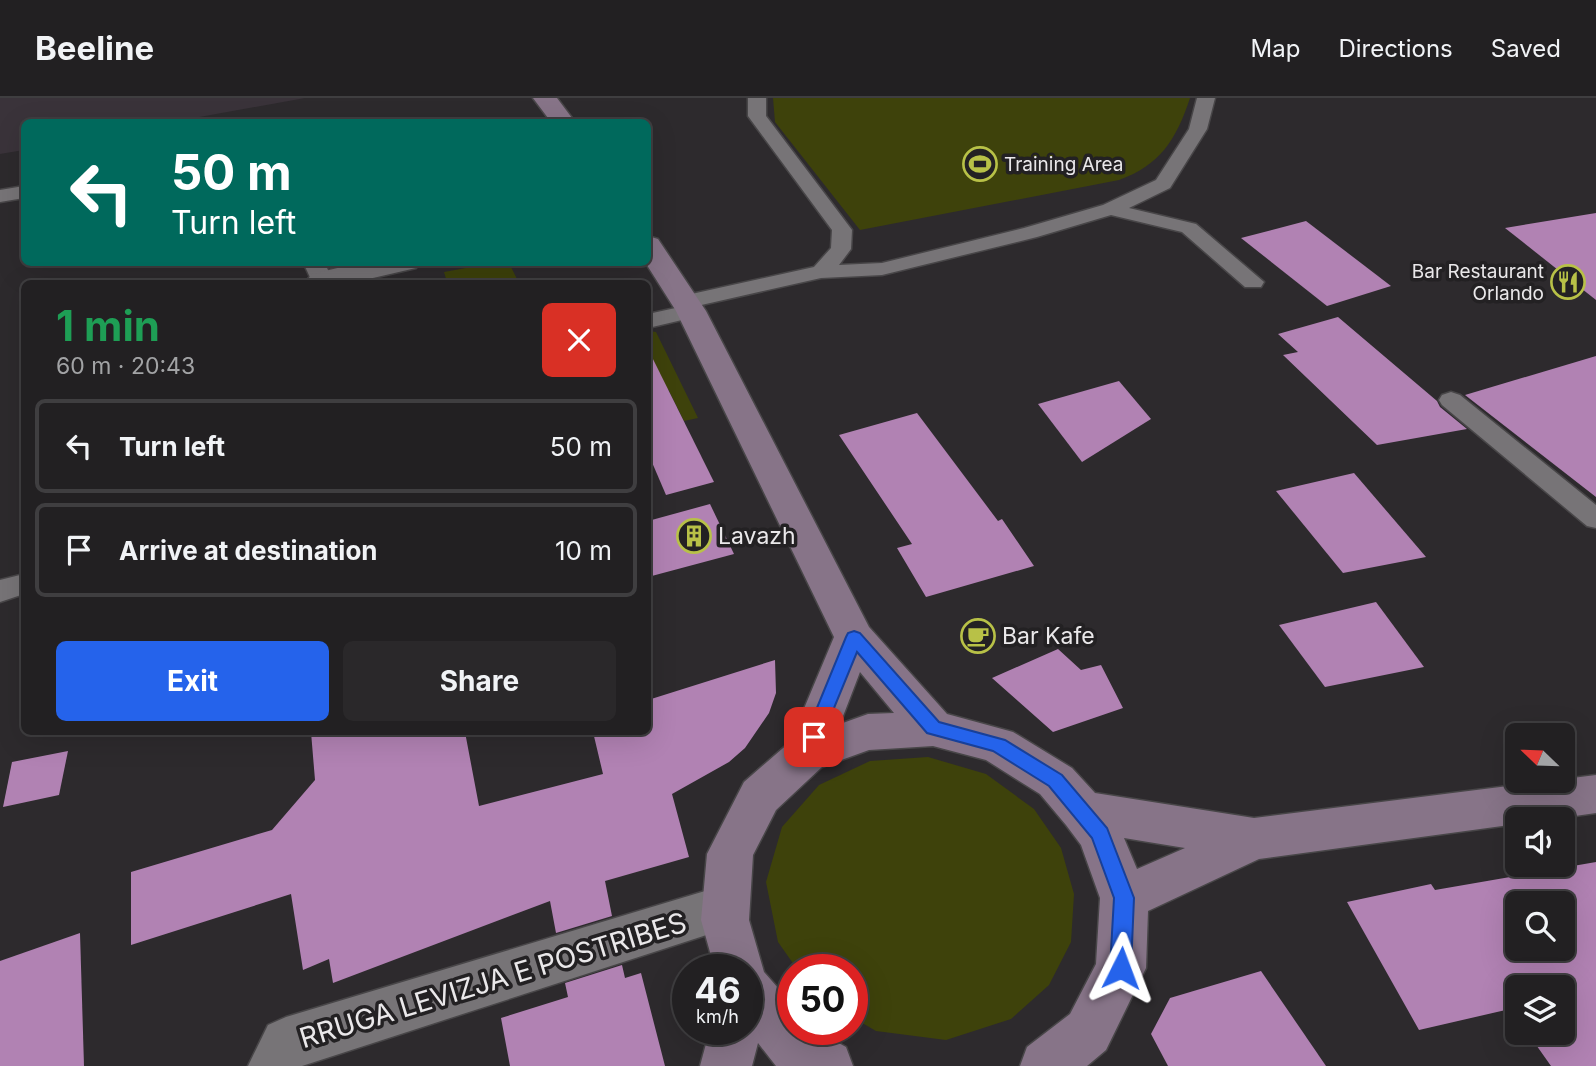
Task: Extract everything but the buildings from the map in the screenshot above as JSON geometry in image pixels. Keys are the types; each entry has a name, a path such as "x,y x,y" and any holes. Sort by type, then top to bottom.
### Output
{"main road":[{"path":"545,98 561,119"},
{"path":"651,250 689,307 854,637 933,728"},
{"path":"807,754 854,637"},
{"path":"735,954 724,920 730,853 760,796 807,754 868,732 933,728 998,745 1056,780 1082,811 1100,834 1124,898 1121,968 1093,1049 1046,1066"},
{"path":"1082,811 1254,839 1596,794"},
{"path":"1124,898 1254,839"},
{"path":"763,1009 797,1050 827,1066"},
{"path":"726,1066 732,1045"}],"street":[{"path":"319,276 381,266"},
{"name":"RRUGA LEVIZJA E POSTRIBES","path":"274,1066 286,1043 725,907"}],"lane":[{"path":"757,98 757,116 842,230 841,249 821,272"},
{"path":"651,320 744,287 821,272 882,269 1030,233 1110,209 1163,184 1198,129 1206,98"},
{"path":"0,196 21,192"},
{"path":"1110,209 1189,228 1253,282"},
{"path":"1451,400 1596,519"},
{"path":"0,591 21,585"}],"shaded area":[{"path":"0,98 305,98 189,119 21,119 21,150 0,154"}],"green space":[{"name":"Training Area","path":"773,98 1190,98 1179,126 1165,149 1145,167 1119,180 860,230 775,122"},
{"path":"477,266 510,266 518,280 446,280 444,272"},
{"path":"651,331 656,332 698,418 684,421 668,389 659,390 651,372"},
{"path":"928,757 986,774 1034,809 1061,848 1074,894 1071,942 1049,985 1011,1019 946,1040 876,1031 868,1026 868,954 786,954 778,942 766,882 782,827 819,785 870,761"}],"place":[{"name":"Training Area","path":"980,164"},
{"name":"Bar Restaurant Orlando","path":"1568,282"},
{"name":"Lavazh","path":"694,536"},
{"name":"Bar Kafe","path":"978,636"}],"route":[{"path":"814,737 854,637 933,728 998,745 1056,780 1100,834 1124,898 1121,968"}]}
